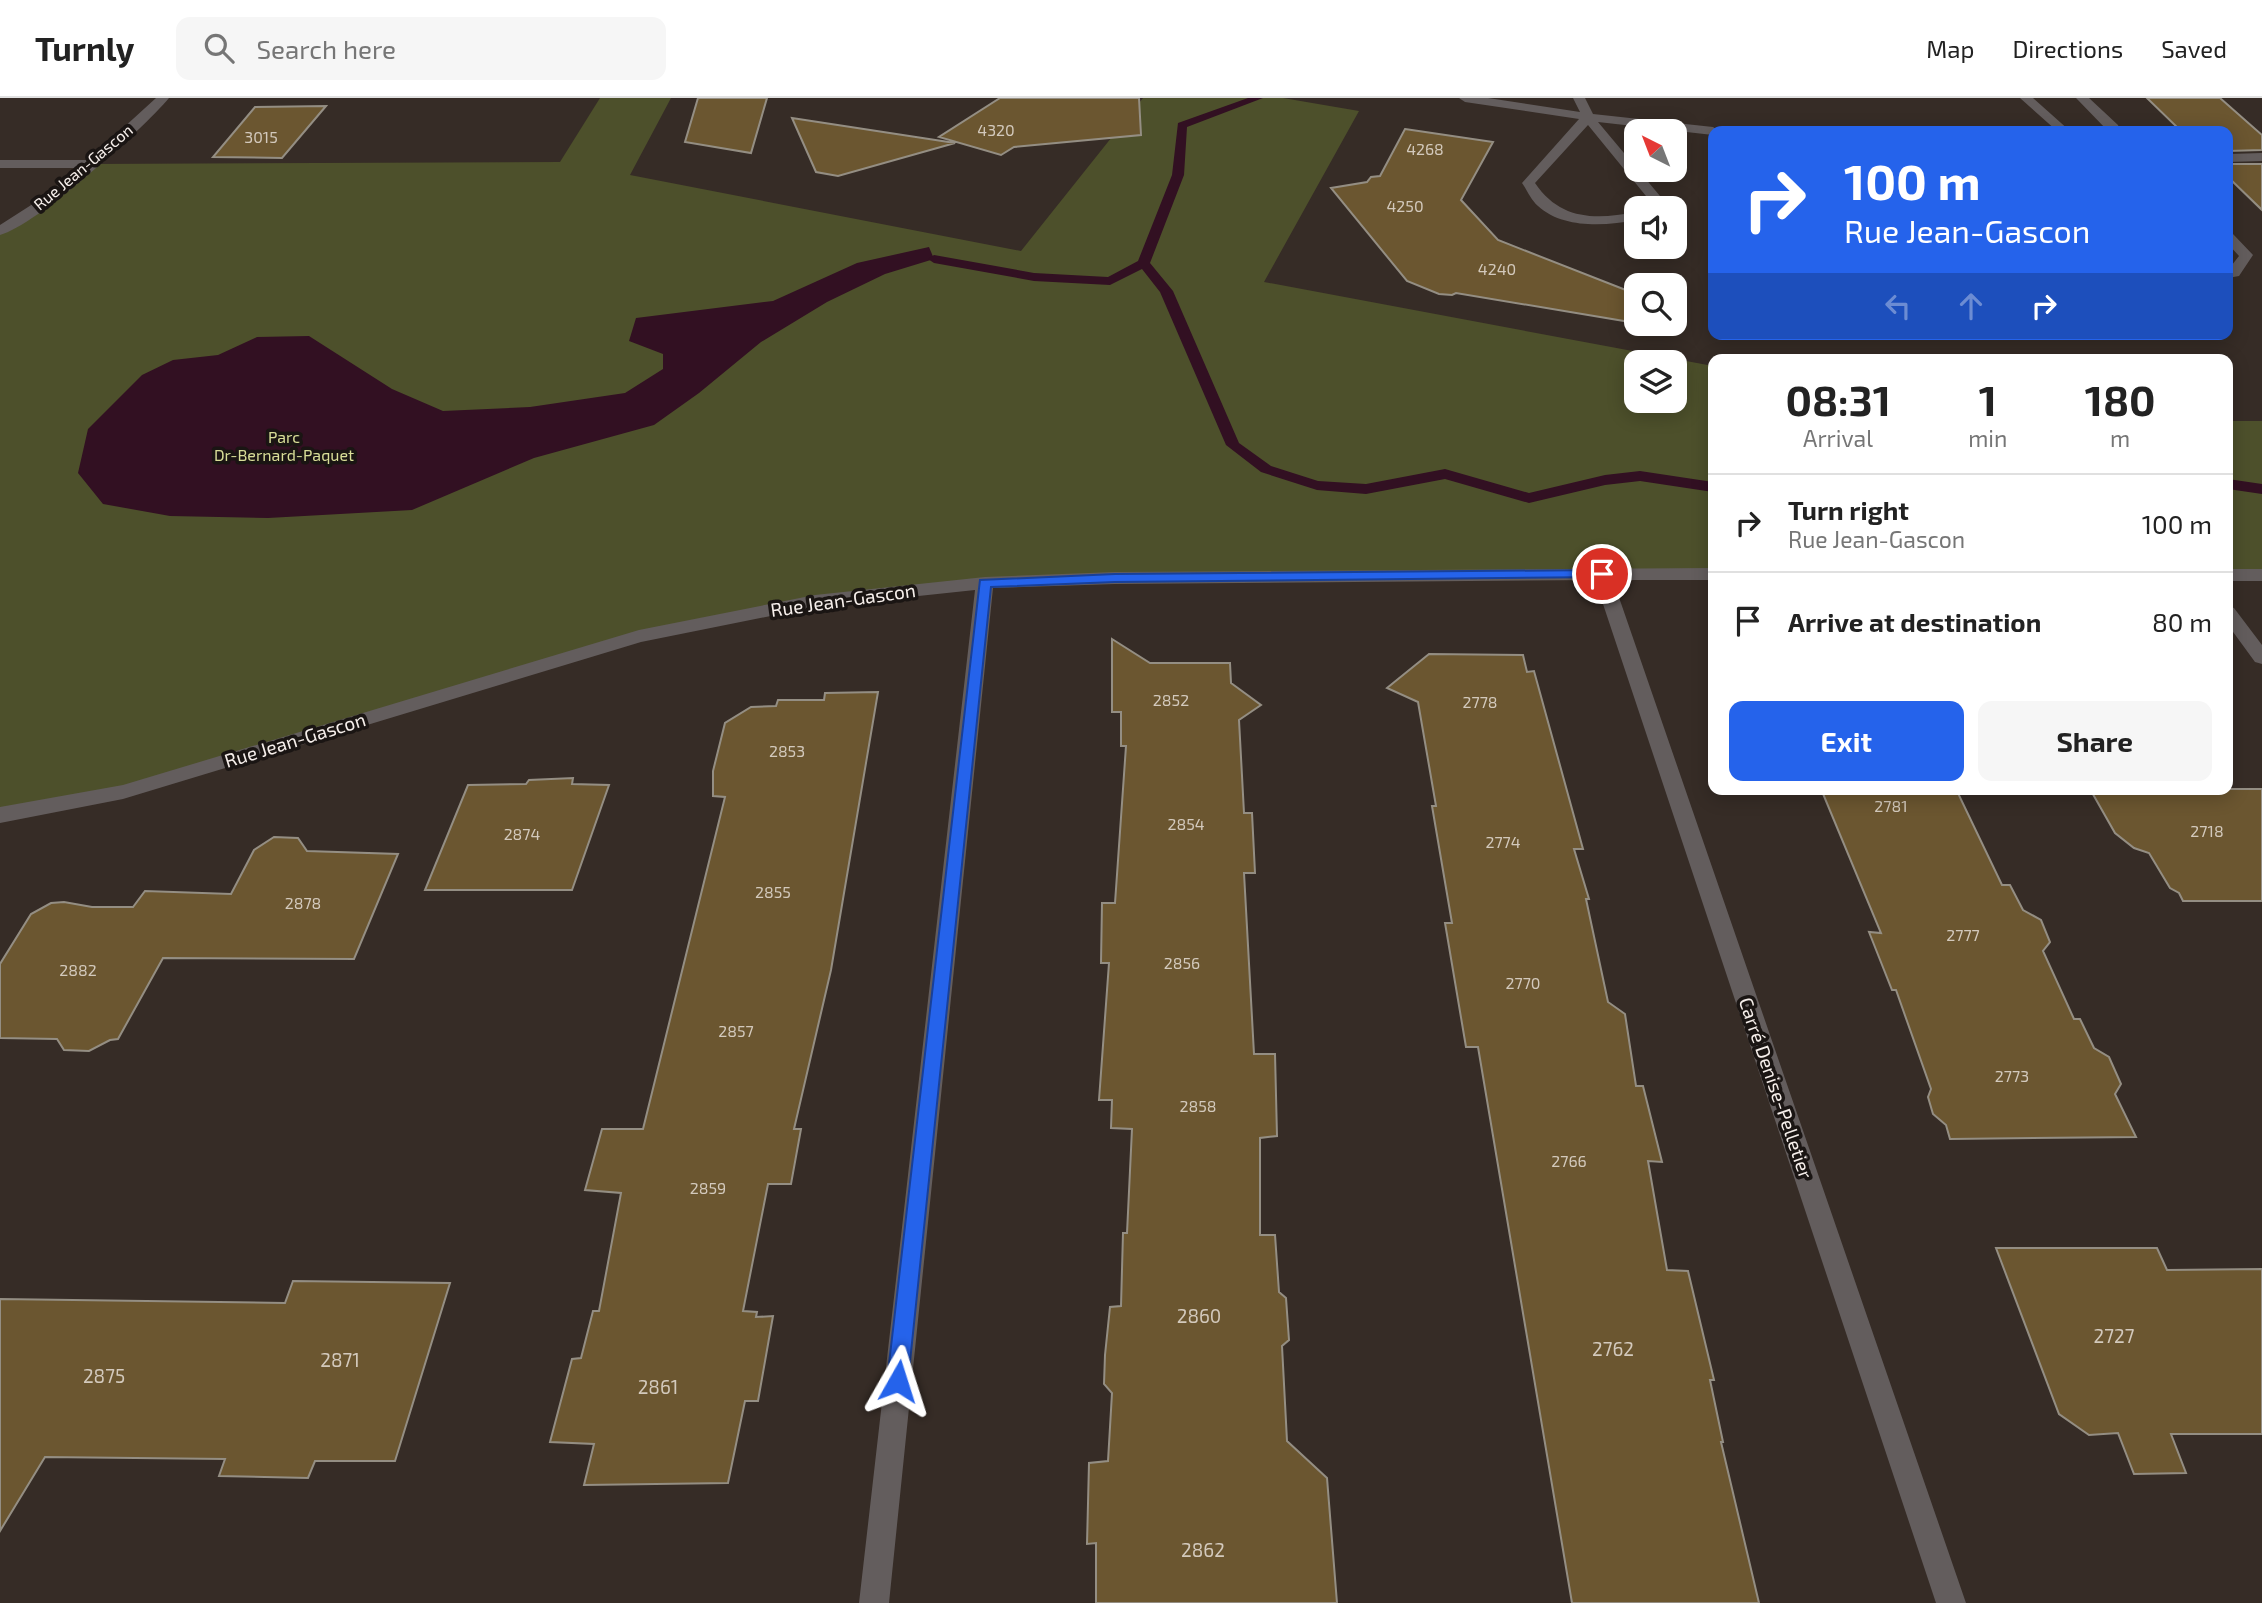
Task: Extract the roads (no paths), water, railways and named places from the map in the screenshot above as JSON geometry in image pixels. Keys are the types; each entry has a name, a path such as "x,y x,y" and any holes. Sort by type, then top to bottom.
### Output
{"street":[{"name":"Rue Jean-Gascon","path":"0,231 19,220 92,164 163,98"},
{"path":"1465,98 1588,117 1708,130"},
{"path":"1579,98 1588,117 1653,196"},
{"path":"2026,98 2058,126"},
{"path":"2081,98 2112,126"},
{"path":"1588,117 1528,183 1544,205 1570,215 1611,222 1624,219"},
{"path":"2233,158 2262,158"},
{"path":"0,164 92,164"},
{"path":"2233,242 2246,254 2233,273"},
{"name":"Carré Denise-Pelletier","path":"1602,574 1951,1603"},
{"name":"Rue Jean-Gascon","path":"0,815 123,792 639,636 815,601 985,583 1115,578 1708,574"},
{"path":"2233,575 2262,575"},
{"path":"874,1603 985,583"},
{"path":"2233,619 2262,658"}],"waterway":[{"path":"1144,263 1178,175 1182,125 1258,98"},
{"path":"934,259 1034,277 1110,281 1144,263"},
{"path":"1144,263 1166,291 1233,445 1266,469 1317,485 1366,489 1445,474 1529,498 1605,480 1640,476 1708,486"},
{"path":"2233,485 2262,489"}],"park label":[{"name":"Parc Dr-Bernard-Paquet","path":"284,446"}]}
